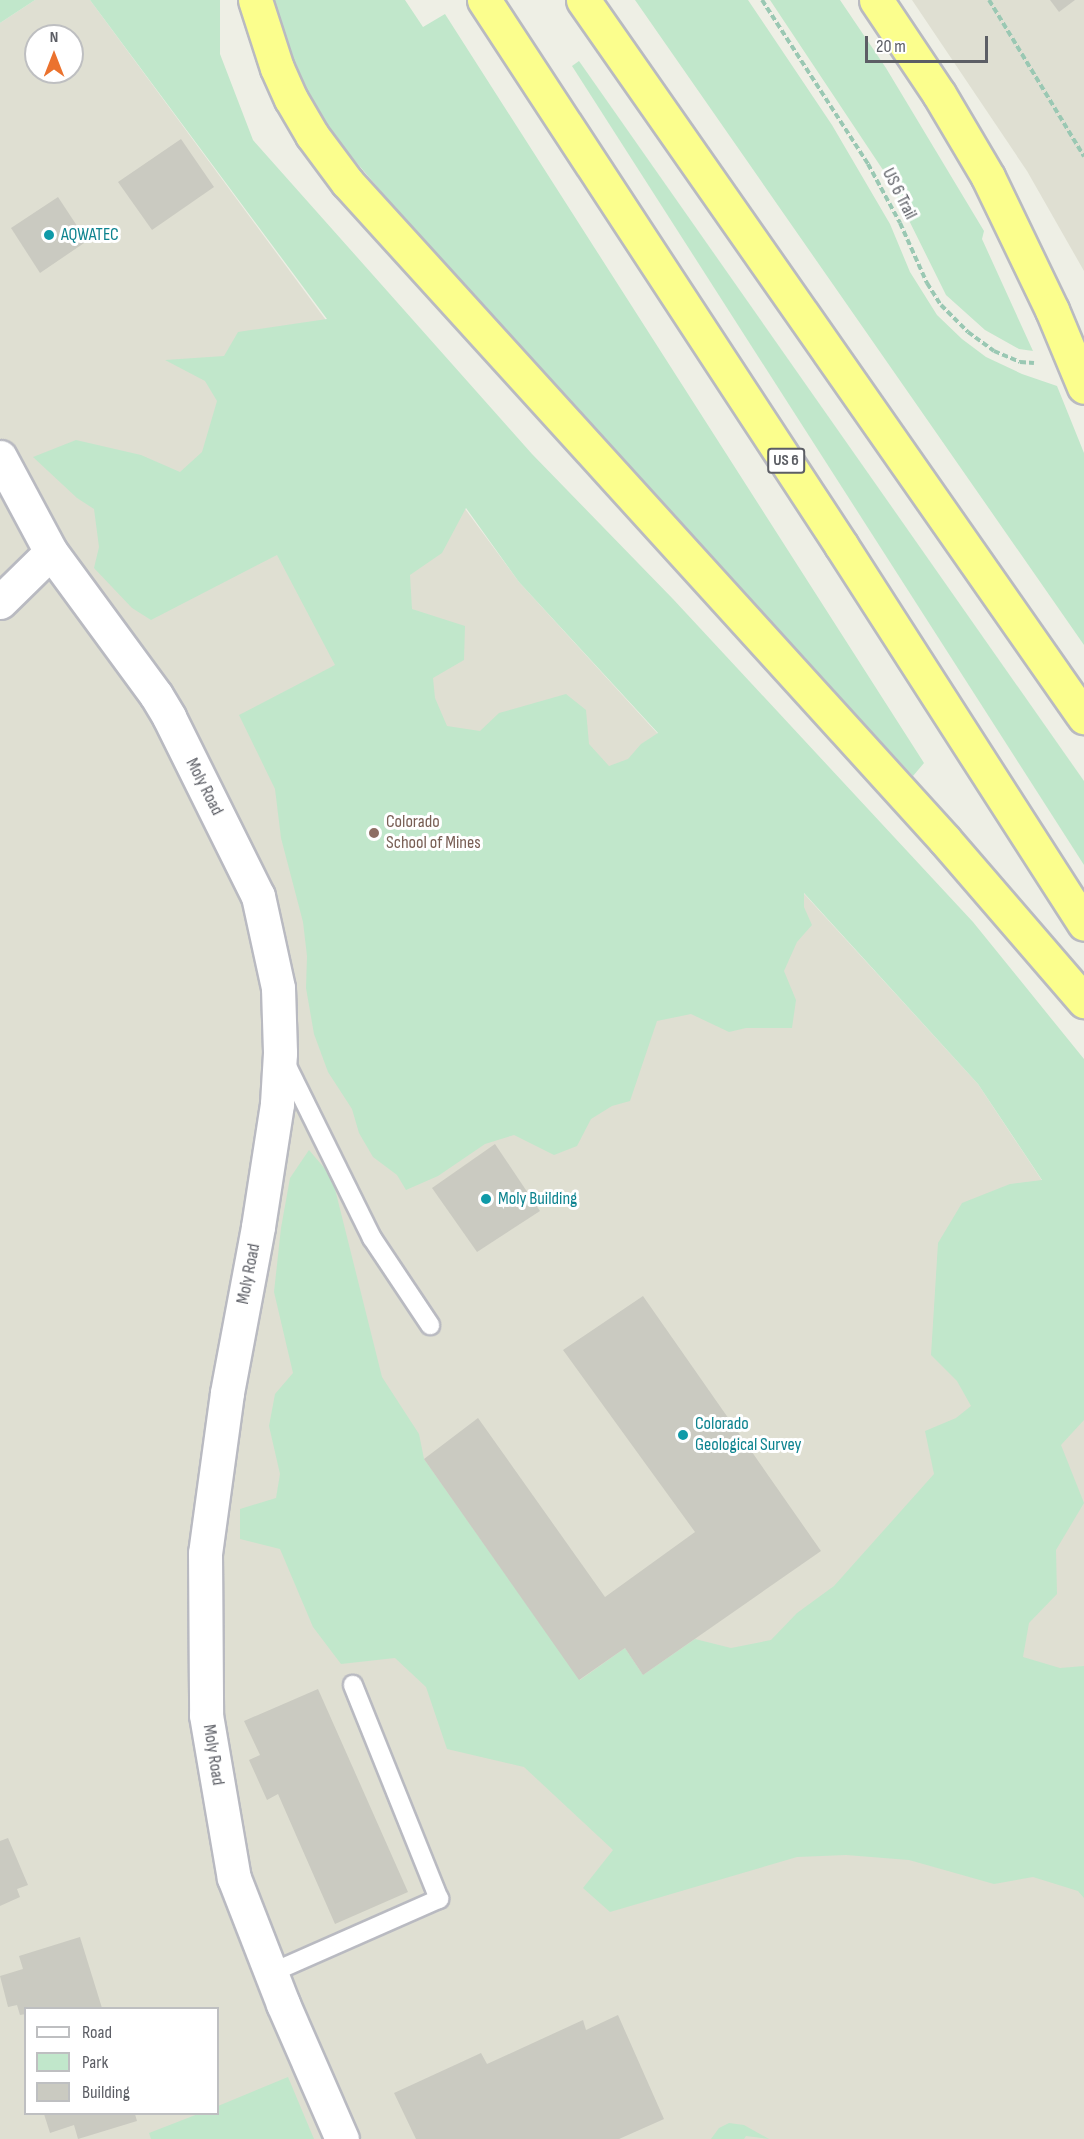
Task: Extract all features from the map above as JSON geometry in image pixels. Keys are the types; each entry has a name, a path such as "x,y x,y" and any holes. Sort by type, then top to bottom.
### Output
{"highway":[{"path":"255,0 277,68 291,99 312,135 347,182 945,840 1084,1001"},
{"name":"US 6","path":"484,0 841,545 1084,924"},
{"path":"583,0 1084,717"},
{"path":"876,0 944,102 988,177 1052,310 1084,387"}],"street":[{"name":"Moly Road","path":"0,457 51,552 156,695 258,896 278,988 280,1053 277,1104 227,1393 205,1553 206,1715 234,1878 271,1973 342,2139"},
{"path":"0,602 51,552"}],"lane":[{"path":"280,1053 372,1238 430,1325"},
{"path":"271,1973 439,1899 353,1685"}],"path":[{"name":"US 6 Trail","path":"762,0 868,164 892,208 927,283 941,304 968,332 994,351 1020,362 1039,363"},
{"path":"989,0 1084,156"}],"shaded area":[{"name":"Colorado School of Mines","path":"35,0 90,0 519,582 978,1084 1084,1244 1084,2139 0,2139 0,23"},
{"path":"912,0 1084,0 1084,271 1027,171"}],"green space":[{"path":"0,0 35,0 0,23"},
{"path":"90,0 220,0 220,54 253,140 532,454 673,599 973,922 1084,1059 1084,1420 1061,1445 1084,1503 1056,1550 1057,1594 1029,1623 1023,1657 1060,1668 1084,1666 1084,1898 1078,1891 1033,1877 994,1884 909,1860 846,1855 797,1857 610,1912 583,1888 613,1850 524,1767 447,1749 426,1687 395,1658 341,1664 313,1627 280,1549 240,1539 240,1509 276,1498 280,1474 269,1426 275,1394 293,1373 274,1292 281,1228 290,1178 309,1150 332,1177 382,1377 419,1434 424,1459 580,1680 625,1648 643,1675 695,1639 731,1648 771,1640 797,1613 834,1586 934,1474 925,1431 956,1418 971,1406 957,1381 931,1355 938,1243 962,1203 1010,1184 1042,1180 978,1084 804,893 804,907 812,925 797,942 784,971 796,1000 792,1028 746,1028 729,1032 691,1014 657,1021 630,1101 612,1106 591,1119 577,1146 554,1155 514,1135 485,1144 438,1176 406,1190 397,1175 373,1157 359,1133 352,1109 328,1072 314,1034 306,988 307,956 303,922 281,838 275,789 239,715 335,665 277,555 151,620 132,608 94,568 99,547 94,509 77,498 33,457 76,440 141,455 180,472 202,452 217,401 205,381 165,360 224,356 238,332 327,319","holes":["466,508 519,582 658,733 641,744 628,759 609,766 589,744 586,710 566,694 499,713 480,731 447,726 435,698 433,678 464,660 465,626 412,609 410,575 442,553"]},
{"path":"270,0 405,0 423,27 445,14 924,763 913,776 617,456 425,243 345,149 297,80"},
{"path":"635,0 748,0 832,125 890,224 910,272 937,315 962,339 986,357 1022,374 1057,386 1084,453 1084,645"},
{"path":"770,0 840,0 886,68 984,231 982,239 1033,351 1019,349 985,330 946,295 887,176"},
{"path":"579,61 1084,781 1084,865 572,66"},
{"path":"288,2077 314,2139 151,2139 149,2133 195,2115 219,2115 219,2106"},
{"path":"729,2123 744,2125 769,2139 746,2136 744,2139 711,2139 719,2128"}],"building":[{"path":"1050,0 1075,0 1059,12"},
{"path":"181,139 214,187 152,230 118,182"},
{"name":"AQWATEC","path":"58,197 87,241 40,273 11,228"},
{"name":"Moly Building","path":"495,1144 540,1211 477,1252 432,1188"},
{"name":"Colorado Geological Survey","path":"643,1296 821,1551 643,1675 625,1648 579,1680 424,1459 478,1418 605,1597 695,1532 563,1350"},
{"path":"318,1689 408,1892 335,1924 278,1794 267,1800 249,1760 260,1755 244,1721"},
{"path":"8,1838 28,1885 17,1889 20,1897 0,1906 0,1841"},
{"path":"80,1937 102,2007 24,2007 24,2014 20,2015 17,2005 8,2007 0,1976 23,1969 19,1956"},
{"path":"618,2015 664,2119 619,2139 416,2139 394,2093 481,2053 487,2064 583,2020 586,2030"},
{"path":"44,2115 135,2115 137,2121 78,2139 74,2125 50,2133"}],"place":[{"name":"AQWATEC","path":"49,235"},
{"name":"Colorado School of Mines","path":"374,833"},
{"name":"Moly Building","path":"486,1199"},
{"name":"Colorado Geological Survey","path":"683,1435"}]}
